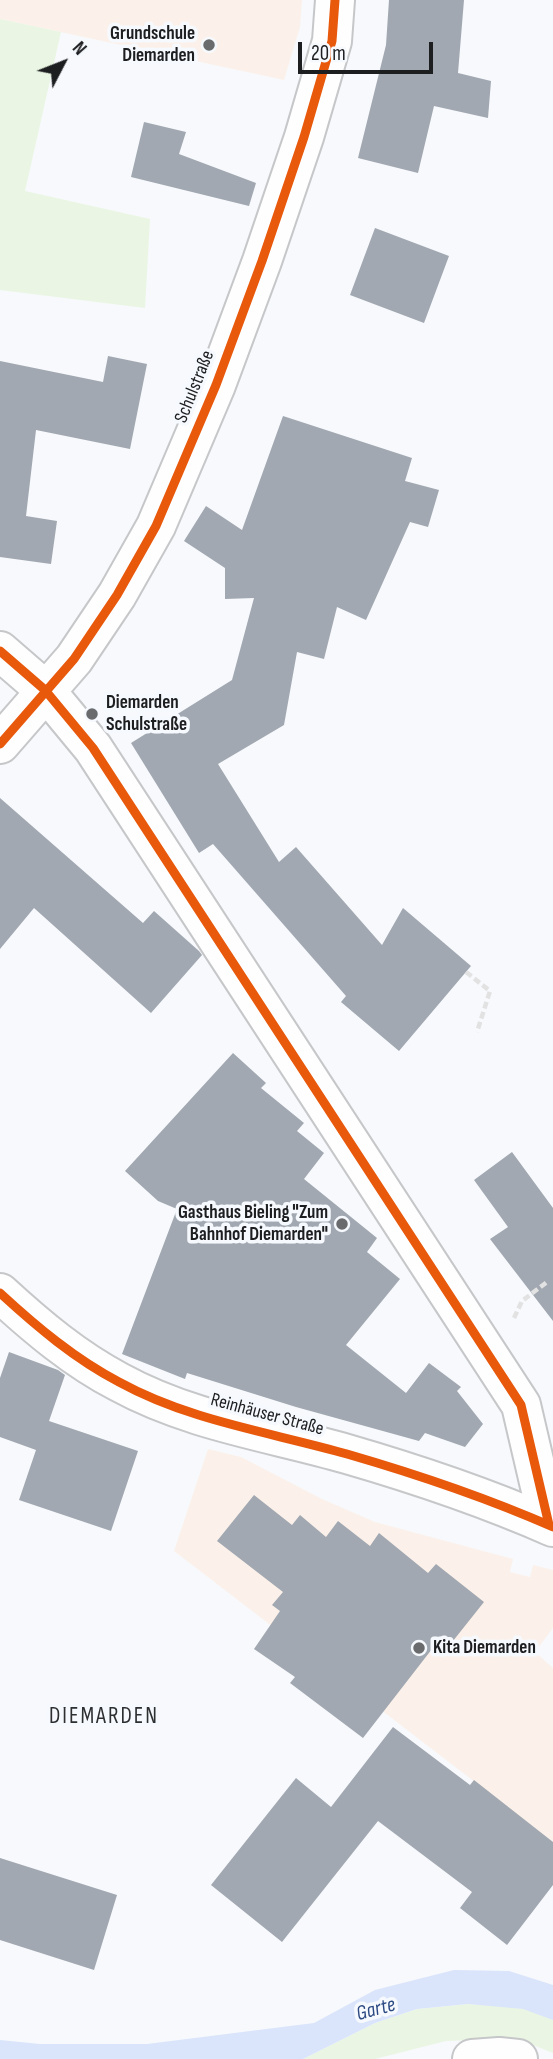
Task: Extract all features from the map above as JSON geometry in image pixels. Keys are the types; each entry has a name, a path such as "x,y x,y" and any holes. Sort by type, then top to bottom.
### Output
{"street":[{"name":"Schulstraße","path":"0,744 74,659 117,595 156,526 216,385 262,261 304,137 332,41 335,0"},
{"path":"0,651 45,690 93,748 520,1405 551,1526"},
{"name":"Reinhäuser Straße","path":"0,1293 49,1337 85,1362 120,1383 163,1403 201,1416 348,1454 499,1505 551,1526"},
{"path":"472,2059 518,2059"}],"path":[{"path":"466,972 489,991 477,1032"}],"shaded area":[{"name":"Grundschule Diemarden","path":"0,0 302,0 300,27 284,80 0,19"},
{"name":"Kita Diemarden","path":"208,1449 241,1457 322,1499 375,1522 513,1559 510,1572 530,1577 533,1565 553,1570 553,1628 535,1652 553,1668 553,1842 174,1551"}],"green space":[{"path":"0,19 61,32 25,191 150,219 145,308 0,290"},
{"path":"468,2004 523,2009 553,2020 553,2053 533,2045 496,2039 446,2041 375,2059 303,2059 375,2023 417,2009"}],"water":[{"name":"Garte","path":"454,1970 509,1971 553,1985 553,2020 523,2009 468,2004 417,2009 375,2023 303,2059 0,2059 0,2040 40,2044 147,2044 314,2023 375,1990"}],"building":[{"path":"389,0 464,0 458,73 491,81 488,118 434,106 418,173 358,158 386,45"},
{"path":"144,122 186,132 179,154 256,183 249,206 131,177"},
{"path":"375,228 449,256 424,323 350,295"},
{"path":"108,356 147,364 130,449 36,430 26,516 57,521 51,564 0,557 0,361 103,382"},
{"path":"283,416 412,458 405,481 439,490 428,527 410,522 366,620 337,607 324,659 297,652 284,725 218,764 279,862 296,847 382,945 403,908 471,966 399,1051 341,1002 346,996 213,844 199,853 131,743 232,680 254,598 225,599 225,568 184,541 206,506 242,530"},
{"path":"0,798 143,923 154,911 202,955 151,1013 34,908 0,949"},
{"path":"233,1053 266,1083 261,1088 304,1123 297,1131 324,1153 304,1179 377,1238 367,1252 400,1279 346,1345 406,1393 429,1363 461,1387 457,1391 483,1424 465,1447 425,1433 419,1441 187,1373 185,1379 122,1354 177,1209 158,1201 125,1171"},
{"path":"512,1152 553,1208 553,1321 490,1239 508,1227 474,1180"},
{"path":"9,1352 65,1375 49,1421 138,1451 111,1531 19,1500 36,1450 0,1437 0,1378"},
{"path":"254,1495 292,1525 300,1515 326,1537 338,1521 370,1546 379,1533 428,1573 436,1564 484,1602 441,1656 432,1649 363,1738 290,1683 295,1677 254,1649 280,1611 272,1605 283,1592 217,1541"},
{"path":"393,1727 470,1785 474,1780 553,1842 553,1885 507,1945 460,1908 472,1892 378,1821 282,1942 211,1885 296,1778 331,1807"},
{"path":"0,1858 117,1895 94,1970 0,1940"}],"cycle path":[{"path":"0,744 74,659 117,595 156,526 216,385 262,261 304,137 332,41 335,0"},
{"path":"0,651 45,690 93,748 521,1405 549,1525"},
{"path":"0,1293 72,1353 119,1382 174,1407 399,1470 477,1496 553,1527"}],"place":[{"name":"Grundschule Diemarden","path":"209,45"},
{"name":"Diemarden Schulstraße","path":"92,714"},
{"name":"Gasthaus Bieling \"Zum Bahnhof Diemarden\"","path":"342,1224"},
{"name":"Kita Diemarden","path":"419,1648"}],"district":[{"name":"DIEMARDEN","path":"104,1717"}]}
